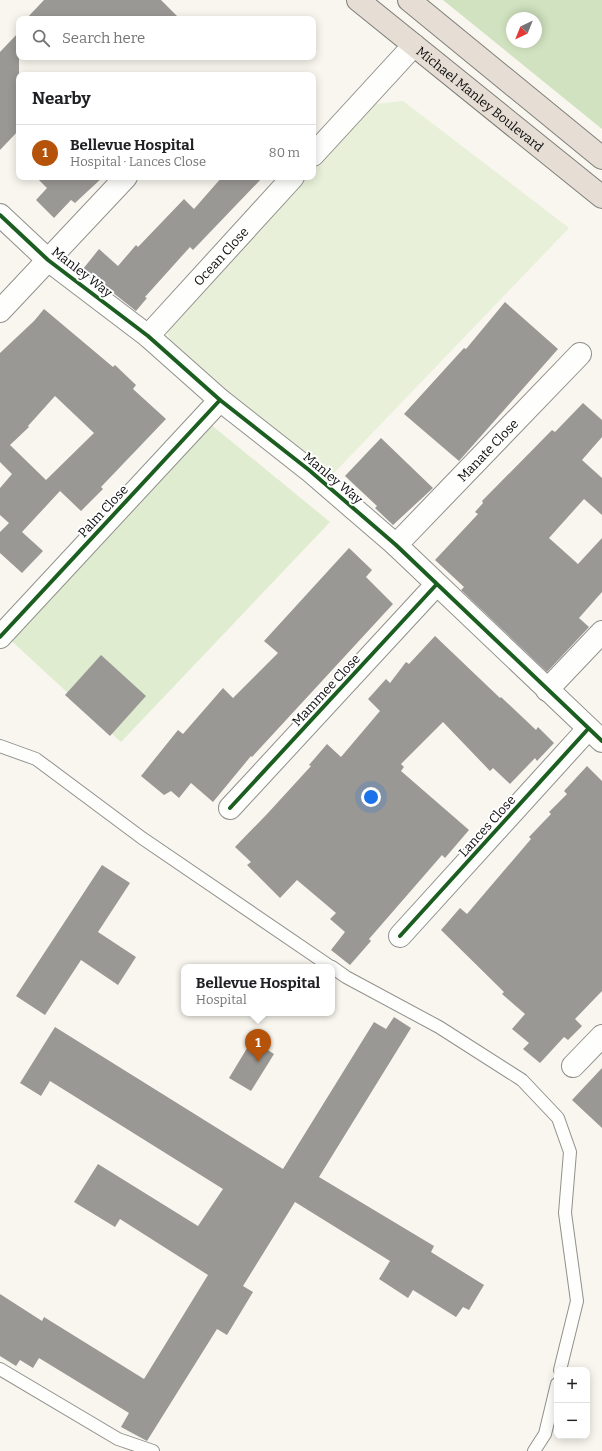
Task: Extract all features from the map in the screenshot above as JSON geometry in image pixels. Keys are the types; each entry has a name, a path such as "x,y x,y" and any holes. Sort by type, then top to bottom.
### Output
{"highway":[{"name":"Michael Manley Boulevard","path":"358,0 602,197"},
{"path":"409,0 602,158"}],"street":[{"path":"316,152 414,45"},
{"path":"0,311 123,180"},
{"name":"Ocean Close","path":"148,336 290,180"},
{"name":"Manley Way","path":"0,215 48,260 148,336 220,400 309,470 396,545 436,585 595,735"},
{"name":"Manate Close","path":"396,545 580,354"},
{"name":"Palm Close","path":"0,637 220,400"},
{"name":"Mammee Close","path":"230,808 436,585"},
{"path":"547,690 602,632"},
{"name":"Lances Close","path":"400,936 595,735"},
{"path":"574,1066 602,1036"}],"lane":[{"path":"0,746 36,759 142,838 328,964"},
{"path":"335,969 346,977 439,1027 522,1080 558,1118 570,1152 565,1213 577,1301 561,1367"},
{"path":"0,1369 118,1439 153,1451"},
{"path":"534,1451 545,1434 554,1396"}],"green space":[{"path":"443,0 602,0 602,129"},
{"path":"403,101 569,228 333,474 174,351 164,323 302,180 316,180 316,165 375,104"},
{"path":"204,419 330,522 121,742 4,634"}],"building":[{"path":"44,0 161,0 177,16 29,16"},
{"path":"16,35 16,60 19,60 19,72 16,72 16,133 0,150 0,52"},
{"path":"39,180 100,180 75,203 71,200 54,218 36,200 47,188"},
{"path":"219,180 260,180 193,250 190,247 145,297 147,298 136,311 83,269 99,249 118,266 136,245 138,247 184,199 194,209"},
{"path":"505,302 558,349 459,461 404,414 464,348 466,349"},
{"path":"44,309 113,367 115,365 136,385 133,389 166,419 101,487 103,489 81,511 60,491 22,532 43,551 22,573 0,553 0,532 9,523 0,515 0,488 12,474 0,462 0,353 34,321","holes":["55,396 94,433 46,480 10,445 29,427 28,426"]},
{"path":"583,403 602,420 602,437 582,460 602,478 602,515 584,499 549,538 578,564 602,538 602,592 579,618 589,627 547,672 461,590 464,587 435,560 478,514 475,512 483,503 482,501 552,430 555,432"},
{"path":"381,438 433,488 393,525 375,508 377,506 345,476"},
{"path":"349,548 372,570 366,577 393,604 252,757 251,756 213,802 191,783 179,798 171,791 164,795 141,776 178,730 183,734 223,688 233,698 278,653 264,641"},
{"path":"435,636 500,698 501,697 536,730 538,727 554,743 537,761 535,758 510,784 493,768 490,771 443,722 401,764 404,767 401,771 469,830 445,858 442,855 369,939 371,941 350,965 331,950 345,932 330,919 336,913 297,880 280,898 247,865 251,862 235,847 311,766 309,765 327,744 341,757 380,711 368,699 386,679 390,683 406,662 409,664"},
{"path":"101,655 146,696 110,736 65,695"},
{"path":"587,766 602,781 602,991 575,1019 582,1026 568,1040 564,1037 540,1063 523,1049 529,1043 512,1029 525,1014 502,994 504,992 441,930 460,908 467,914 531,839 529,837 551,814 549,812 567,794 564,791"},
{"path":"102,865 130,883 98,932 136,957 118,985 81,960 45,1015 16,996"},
{"path":"394,1017 411,1028 319,1177 434,1246 431,1252 484,1285 469,1310 463,1307 456,1317 413,1290 408,1298 379,1279 390,1261 295,1202 243,1286 253,1292 227,1335 217,1329 147,1441 121,1427 129,1413 39,1358 33,1368 20,1360 16,1366 0,1356 0,1294 42,1321 44,1317 144,1379 208,1275 120,1219 115,1227 74,1202 98,1164 198,1226 223,1189 50,1081 41,1096 20,1083 55,1027 283,1169 374,1022 386,1029"},
{"path":"252,1040 274,1054 251,1091 229,1078"},
{"path":"602,1068 602,1128 572,1100"}],"cycle path":[{"path":"0,215 48,260 148,336 220,400 309,470 396,545 602,741"},
{"path":"0,637 220,400"},
{"path":"230,808 436,585"},
{"path":"400,936 588,729"}],"place":[{"name":"Bellevue Hospital","path":"258,1062"}]}
